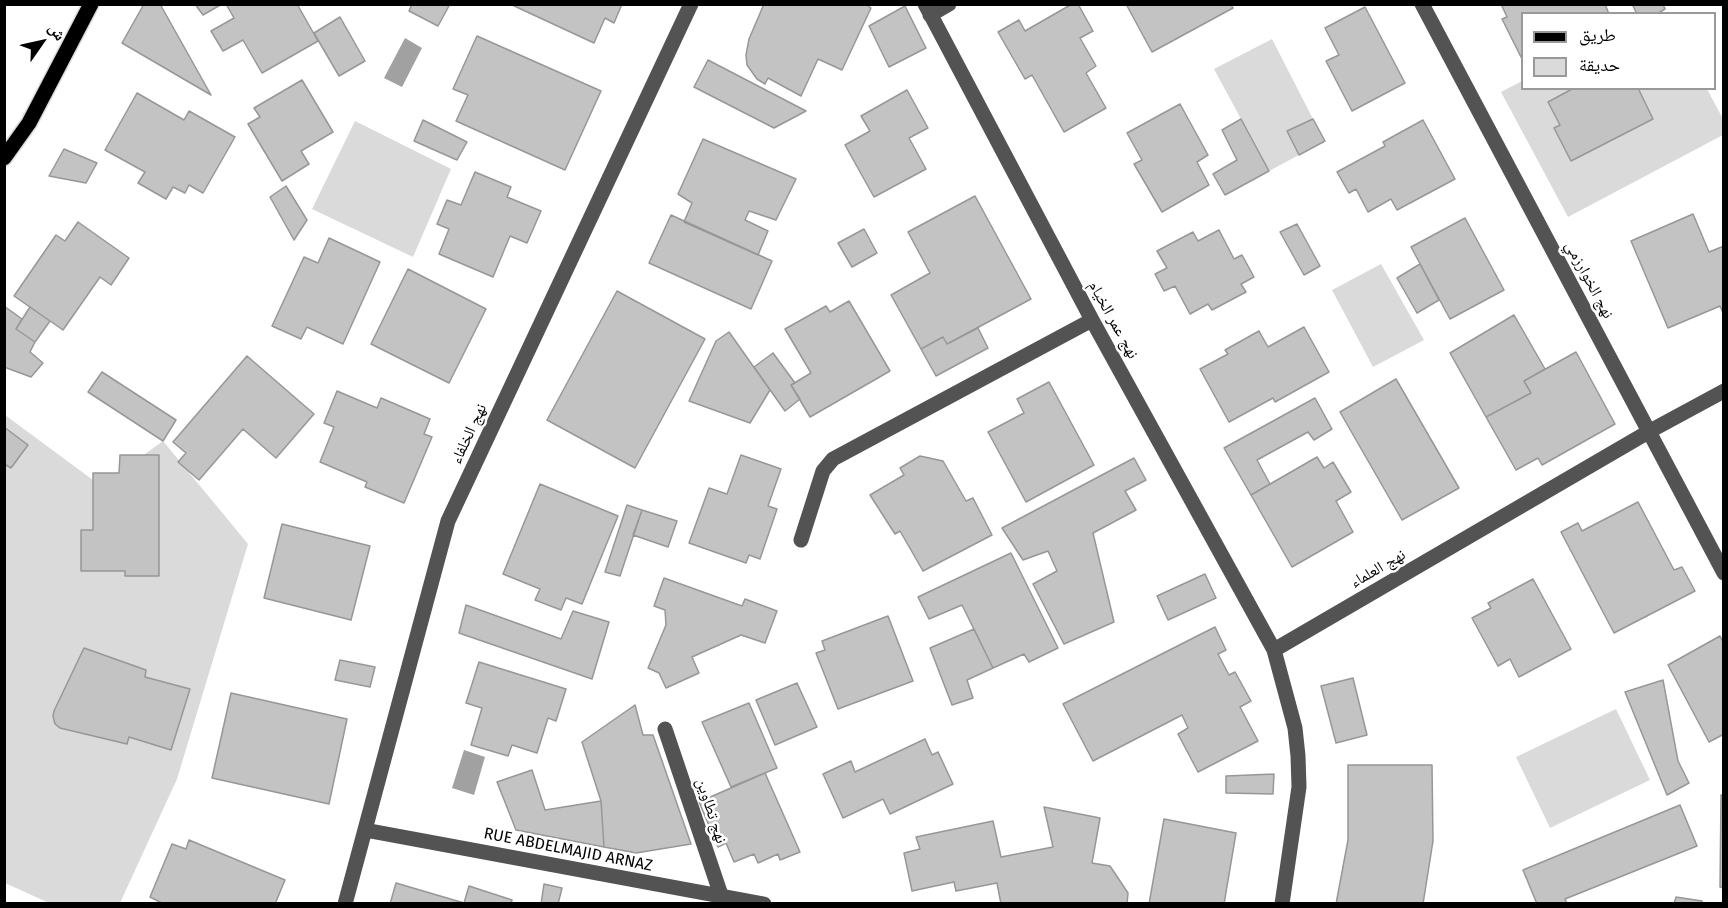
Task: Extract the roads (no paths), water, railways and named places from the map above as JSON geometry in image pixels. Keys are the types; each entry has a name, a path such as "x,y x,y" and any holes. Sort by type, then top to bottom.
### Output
{"main road":[{"path":"4,158 29,123 91,4"}],"street":[{"name":"نهج الخلفاء","path":"345,903 448,521 691,4"},
{"path":"927,10 949,4"},
{"name":"نهج الخوارزمي","path":"1422,4 1724,573"},
{"name":"نهج عمر الخيام","path":"927,10 1092,320 1274,650"},
{"path":"801,540 822,471 833,459 1092,320"},
{"name":"نهج العلماء","path":"1274,650 1650,431 1724,391"},
{"path":"1274,650 1295,728 1299,787 1282,903"},
{"name":"نهج تطاوين","path":"665,729 723,900"},
{"name":"RUE ABDELMAJID ARNAZ","path":"365,830 723,900 764,903"}]}
